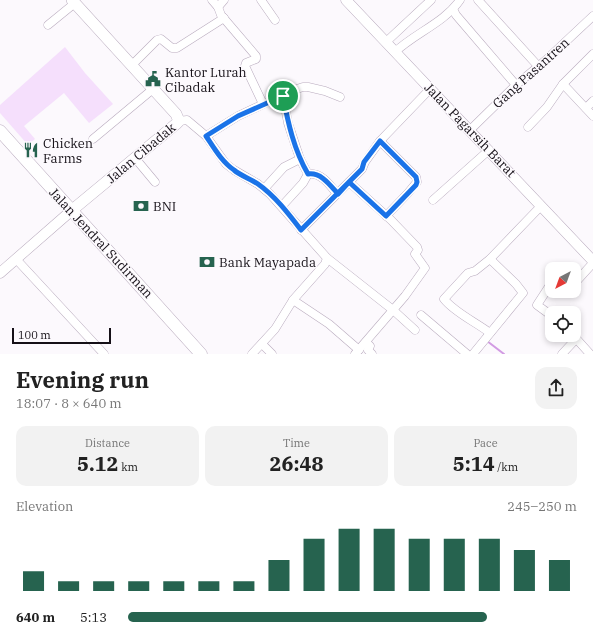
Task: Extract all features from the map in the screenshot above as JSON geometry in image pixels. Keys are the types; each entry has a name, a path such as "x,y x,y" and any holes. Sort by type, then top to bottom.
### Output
{"main road":[{"name":"Jalan Cibadak","path":"71,211 179,120 176,114 74,1"},
{"name":"Jalan Jendral Sudirman","path":"0,132 201,354"}],"street":[{"path":"212,0 218,7 219,12 256,56 256,59 245,66 263,104"},
{"path":"218,7 224,0"},
{"path":"260,0 275,20"},
{"name":"Jalan Pagarsih Barat","path":"346,0 593,262"},
{"path":"386,42 431,0"},
{"path":"395,52 453,9 460,0"},
{"path":"478,0 538,66"},
{"path":"48,25 74,1"},
{"path":"453,9 456,16 516,85"},
{"name":"Gang Pasantren","path":"470,130 516,85 593,16"},
{"path":"132,65 157,40 161,39 172,48 177,48 224,18"},
{"path":"528,127 547,107 563,84 593,54"},
{"path":"563,84 593,116"},
{"path":"206,136 238,116 291,91 303,87 320,90 340,97"},
{"path":"93,139 153,89"},
{"path":"301,230 362,169 364,162 380,141 430,89"},
{"path":"283,96 288,123 300,159 308,174"},
{"path":"586,108 593,100"},
{"path":"179,120 187,120 206,136 226,164 264,189 282,206 301,230 327,258 393,310 415,330"},
{"path":"380,141 416,177 417,182 416,185 386,216"},
{"path":"433,200 489,150"},
{"path":"135,158 155,182"},
{"path":"264,189 282,169 300,159"},
{"path":"308,174 313,174 323,178 338,194"},
{"path":"282,206 303,183 308,174"},
{"path":"293,300 346,337 357,352 405,296 425,268 415,254 418,250 417,247 349,182"},
{"path":"490,333 459,312 444,299 468,273 475,270 490,259 541,206"},
{"path":"0,273 71,211"},
{"path":"252,354 275,329 293,300 325,264 327,258"},
{"path":"16,259 104,354"},
{"path":"473,354 524,293 490,259"},
{"path":"581,276 593,262"},
{"path":"545,293 538,305 545,310"},
{"path":"421,315 467,354"},
{"path":"366,342 370,346 368,350 372,354"},
{"path":"562,354 570,342"},
{"path":"580,342 591,352"},
{"path":"262,344 272,354"}],"shaded area":[{"path":"65,47 85,73 113,104 89,123 64,93 24,126 35,139 28,145 0,113 0,105"}],"waterway":[{"path":"487,341 504,354"}],"place":[{"name":"Kantor Lurah Cibadak","path":"153,79"},
{"name":"Chicken Farms","path":"31,150"},
{"name":"BNI","path":"141,206"},
{"name":"Bank Mayapada","path":"207,262"}],"route":[{"path":"283,96 238,116 206,136 226,164 258,184 270,194 284,208 301,230 349,182 362,169 364,162 380,141 416,177 416,185 386,216 349,182 338,194 330,184 323,178 313,174 308,174 300,159 288,123 283,96"}]}
